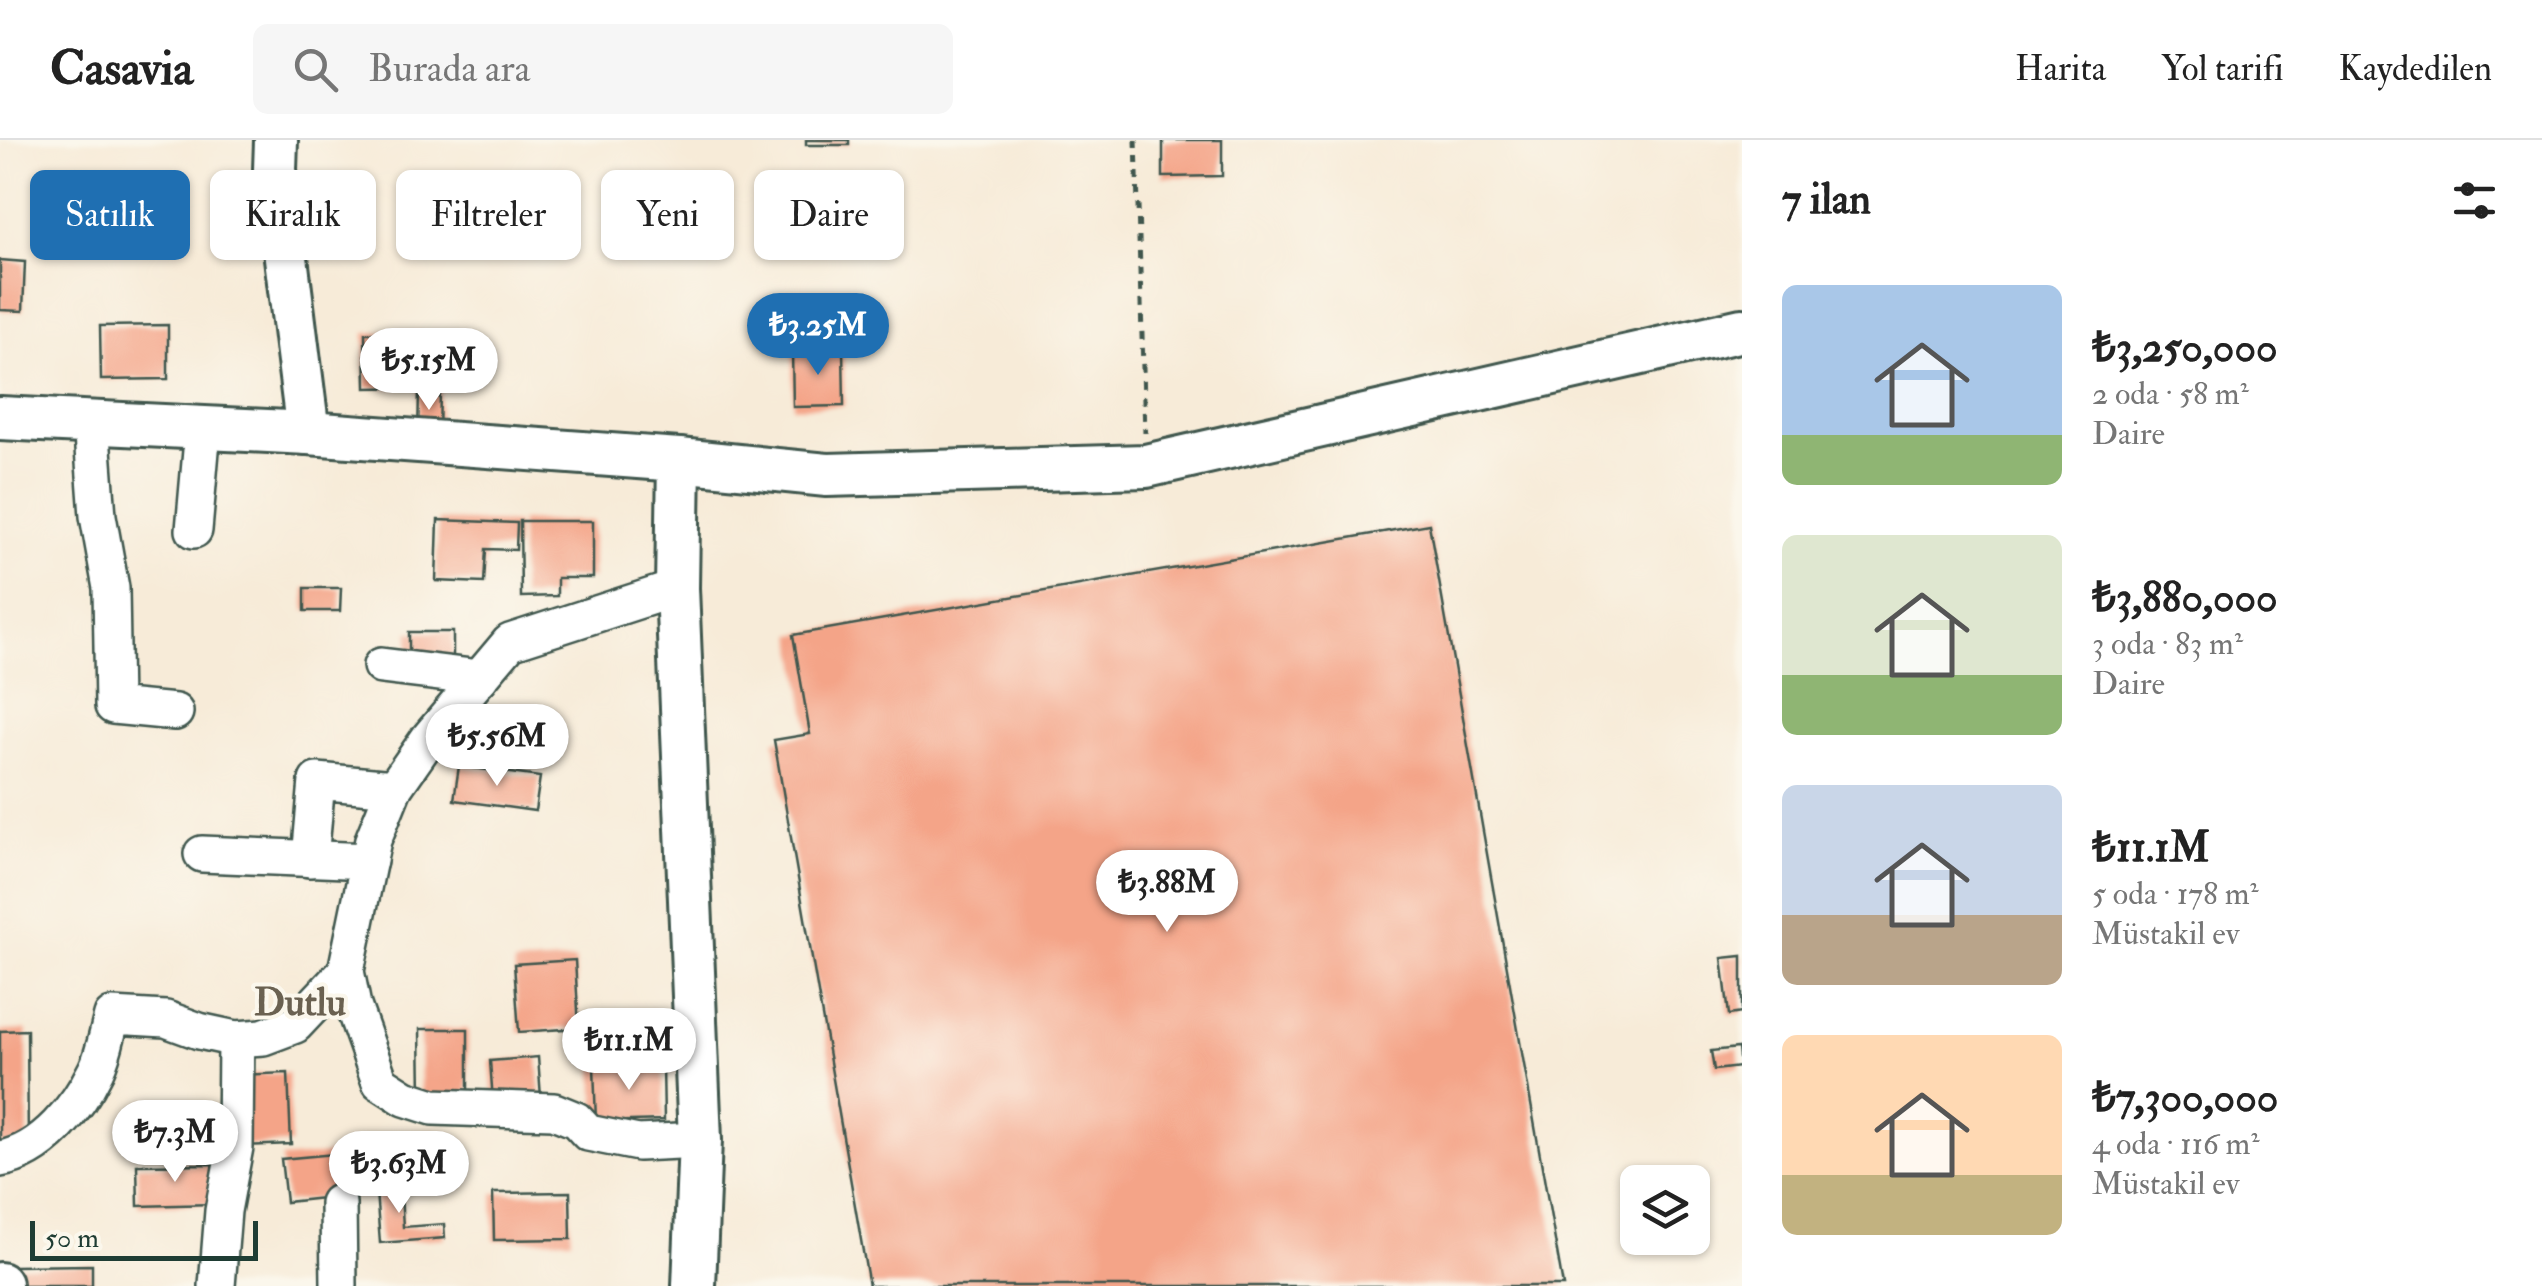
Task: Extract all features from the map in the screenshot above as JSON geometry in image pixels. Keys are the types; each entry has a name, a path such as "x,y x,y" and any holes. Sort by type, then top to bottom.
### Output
{"street":[{"path":"276,140 275,170 308,434"},
{"path":"0,418 308,434 680,460 827,475 1146,466 1742,330"},
{"path":"90,422 98,516 110,588 113,706 175,712"},
{"path":"194,530 203,428"},
{"path":"680,460 677,588 700,1140 694,1286"},
{"path":"677,588 510,642 429,738 394,788 373,840 346,971 353,1006 380,1082 405,1098 433,1107 554,1111 576,1120 588,1133 638,1143 700,1140"},
{"path":"380,666 480,678"},
{"path":"310,859 317,780 394,788"},
{"path":"202,854 369,861"},
{"path":"0,1159 34,1146 74,1109 98,1067 112,1016 166,1020 236,1039 263,1037 296,1026 346,971"},
{"path":"217,1286 223,1211 235,1148 236,1039"},
{"path":"338,1203 339,1286"}],"path":[{"path":"1136,140 1146,466"}],"building":[{"path":"806,140 849,140 849,145 806,145"},
{"path":"1163,140 1222,140 1222,176 1163,177"},
{"path":"0,260 25,262 23,311 0,310"},
{"path":"168,325 168,379 101,380 100,326"},
{"path":"421,332 422,387 366,388 365,333"},
{"path":"843,349 844,406 793,407 792,350"},
{"path":"419,390 440,391 439,436 418,436"},
{"path":"438,520 517,523 516,550 486,549 484,583 436,581"},
{"path":"520,521 593,521 593,578 557,578 557,596 521,597"},
{"path":"1429,524 1563,1286 869,1286 774,740 810,734 793,635"},
{"path":"305,588 341,588 340,611 305,611"},
{"path":"409,632 453,632 453,663 409,662"},
{"path":"459,766 540,777 535,811 454,800"},
{"path":"1742,956 1742,1013 1729,1015 1722,958"},
{"path":"575,960 579,1028 519,1032 514,964"},
{"path":"420,1029 468,1029 468,1095 421,1096"},
{"path":"27,1030 28,1145 0,1145 0,1031"},
{"path":"1738,1048 1740,1067 1714,1070 1711,1051"},
{"path":"538,1057 541,1097 493,1101 490,1061"},
{"path":"663,1065 664,1120 596,1122 594,1066"},
{"path":"288,1073 291,1144 242,1146 239,1075"},
{"path":"356,1152 360,1194 286,1202 281,1159"},
{"path":"213,1164 214,1204 138,1206 137,1165"},
{"path":"400,1177 403,1227 444,1224 445,1238 380,1243 375,1178"},
{"path":"570,1192 571,1239 494,1240 493,1193"},
{"path":"92,1265 92,1286 15,1286 14,1266"}],"district":[{"name":"Dutlu","path":"300,1003"}]}
